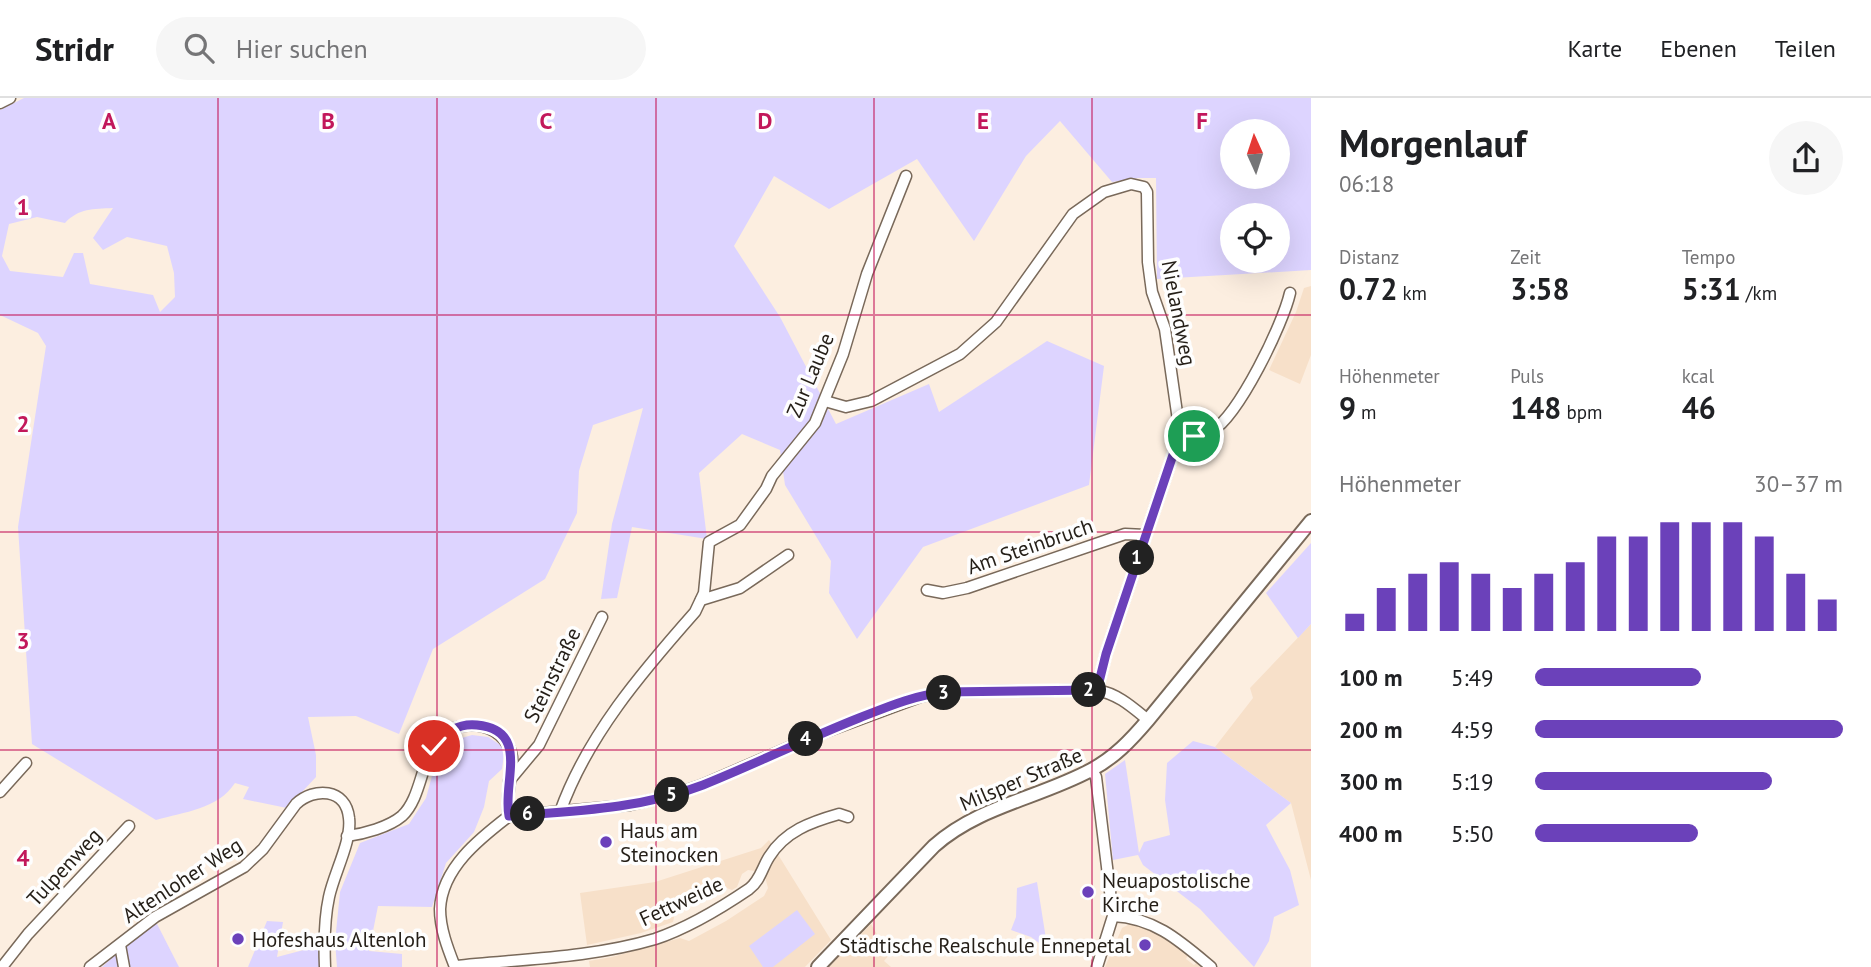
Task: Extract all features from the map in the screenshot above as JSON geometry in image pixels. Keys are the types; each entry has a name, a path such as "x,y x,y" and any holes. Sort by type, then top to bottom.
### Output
{"street":[{"path":"0,103 10,98"},
{"name":"Zur Laube","path":"560,812 569,785 608,718 695,612 707,575 709,541 740,525 772,476 815,423 842,354 867,274 906,176"},
{"name":"Nielandweg","path":"825,401 846,407 871,401 960,354 996,322 1073,214 1104,192 1131,184 1141,184 1147,192 1148,262 1152,292 1165,329 1180,434 1106,654 1097,690"},
{"path":"1180,434 1203,435 1215,429 1235,407 1286,311 1290,293"},
{"name":"Milsper Straße","path":"818,967 950,832 990,811 1092,770 1119,751 1148,720 1311,521"},
{"name":"Am Steinbruch","path":"927,590 943,593 967,588 1125,534 1145,535"},
{"path":"701,600 740,588 788,555"},
{"name":"Steinstraße","path":"509,782 539,745 602,617"},
{"path":"455,966 445,940 440,909 447,882 458,861 509,816 630,805 682,792 826,732 923,696 945,692 1097,690 1110,692 1148,720"},
{"path":"325,967 329,895 347,836 390,824 404,815 434,746 443,735 455,728 478,725 488,728 505,740 513,761 506,796 509,816"},
{"path":"0,792 26,762"},
{"path":"1092,770 1096,777 1113,916 1097,967"},
{"name":"Altenloher Weg","path":"90,967 155,917 244,867 264,849 296,804 310,794 319,792 335,796 345,805 349,817 347,836"},
{"name":"Fettweide","path":"455,966 579,955 657,938 717,910 754,886 769,857 789,834 813,822 839,814 848,817"},
{"name":"Tulpenweg","path":"2,967 28,934 129,826"},
{"path":"1113,916 1137,919 1165,929 1211,967"},
{"path":"120,945 124,967"}],"shaded area":[{"path":"24,98 1311,98 1311,270 1290,271 1290,203 1220,203 1220,273 1260,273 1157,279 1156,178 1112,182 1060,121 1026,156 974,241 917,159 829,209 774,176 734,246 780,317 836,424 929,384 939,412 1047,341 1104,366 1089,485 923,547 857,639 829,593 831,561 785,485 780,450 742,434 699,473 707,539 632,527 617,598 601,599 612,524 643,408 593,425 579,471 577,513 545,579 433,649 399,734 356,716 308,717 316,755 316,777 287,808 243,799 249,787 235,783 228,792 210,804 156,820 32,744 18,527 46,346 38,333 0,315 0,110","holes":["113,208 93,238 103,250 127,237 167,246 174,273 175,297 160,312 153,295 90,284 83,253 74,253 63,277 10,271 2,256 9,224 37,217 65,223 81,212"]},
{"path":"1311,286 1311,355 1300,384 1269,370 1304,288"},
{"path":"1311,543 1311,624 1298,638 1266,593"},
{"path":"1311,624 1311,880 1291,803 1215,747 1253,698 1250,688"},
{"path":"472,735 488,737 505,748 502,769 489,781 484,807 474,832 446,863 432,907 378,906 369,951 402,954 402,967 337,967 335,942 340,892 360,843 409,824 426,798 437,757 455,740"},
{"path":"1193,741 1215,747 1291,803 1266,825 1290,870 1299,905 1274,917 1269,941 1254,967 1200,909 1143,865 1138,855 1113,860 1105,774 1125,760 1139,853 1144,842 1170,835 1165,800 1167,763"},
{"path":"769,840 831,940 805,967 590,967 589,961 680,938 689,941 764,896 768,888 761,872 748,870 742,874 737,887 732,890 724,887 675,913 673,922 641,933 587,945 580,893 655,882 761,848"},
{"path":"1037,882 1046,939 1039,943 1011,930 1016,917 1017,888"},
{"path":"797,910 815,934 773,967 763,967 749,946"},
{"path":"155,920 179,967 102,967"},
{"path":"267,921 283,922 277,957 319,946 320,967 248,967"},
{"path":"871,924 882,943 879,946 889,955 884,961 891,967 829,967"},
{"name":"Städtische Realschule Ennepetal","path":"1130,924 1141,925 1161,935 1188,955 1186,959 1194,965 1197,962 1202,967 1105,967 1122,928"}],"place":[{"name":"Haus am Steinocken","path":"606,842"},
{"name":"Neuapostolische Kirche","path":"1088,892"},
{"name":"Hofeshaus Altenloh","path":"238,939"},
{"name":"Städtische Realschule Ennepetal","path":"1145,945"}],"route":[{"path":"434,746 443,735 464,725 478,725 498,733 511,750 513,761 506,796 509,816 560,812 630,805 673,795 815,736 923,696 945,692 1097,690 1106,654 1180,434 1194,436"}]}
